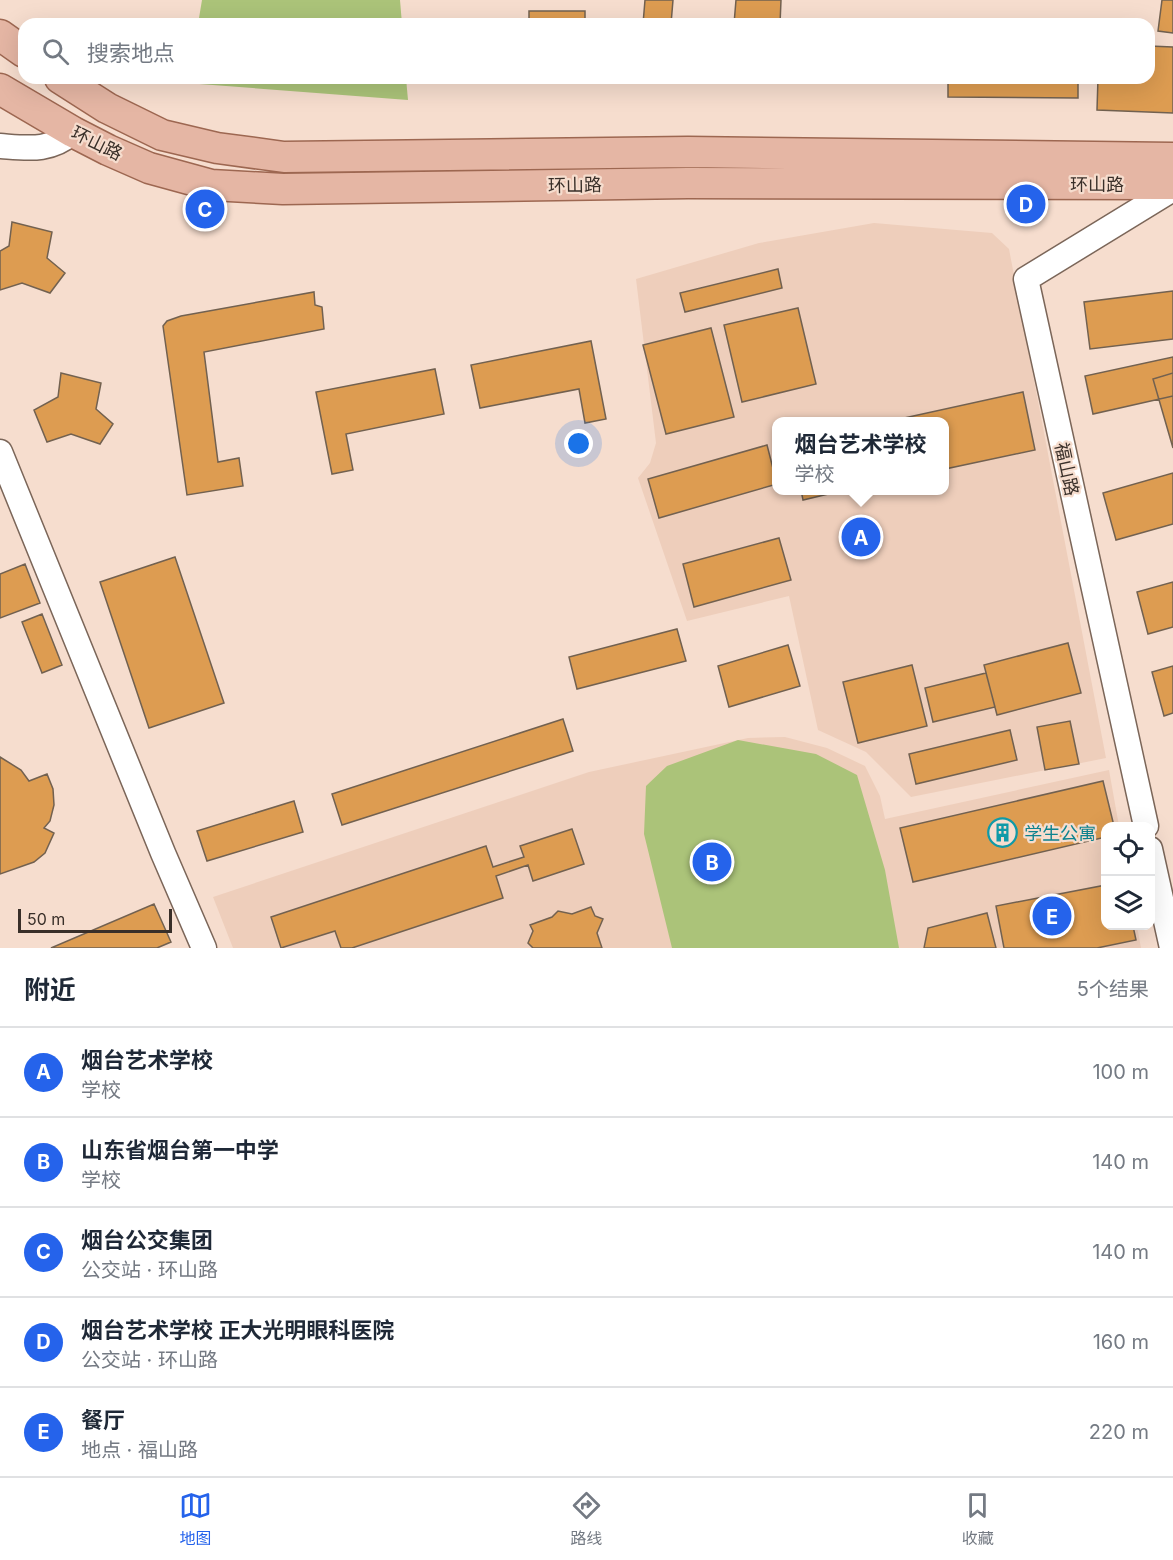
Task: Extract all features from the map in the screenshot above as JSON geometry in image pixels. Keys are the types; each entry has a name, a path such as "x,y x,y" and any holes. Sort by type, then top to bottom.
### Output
{"main road":[{"path":"0,35 18,48"},
{"name":"环山路","path":"69,84 107,108 162,135 217,148 284,157 688,152 1173,158"},
{"name":"环山路","path":"0,89 108,150 149,168 212,185 284,189 688,183 1173,184"}],"street":[{"path":"0,146 28,148 52,146 63,141 73,132"},
{"name":"福山路","path":"1145,822 1026,279 1173,189"},
{"path":"0,452 158,842 204,948"},
{"path":"1155,872 1172,948"}],"shaded area":[{"path":"874,223 992,233 1009,249 1106,758 911,797 866,752 818,730 789,596 687,621 638,478 650,463 656,443 636,279 759,243"},
{"path":"785,737 827,748 865,766 880,796 885,819 1109,770 1118,822 1101,822 1101,930 1138,930 1141,948 233,948 213,897 589,772 748,738"}],"green space":[{"path":"202,0 400,0 402,18 199,18"},
{"path":"199,84 407,84 408,100"},
{"path":"738,740 816,754 857,775 885,870 899,948 672,948 644,834 646,786 667,766"}],"building":[{"path":"645,0 673,0 672,18 644,18"},
{"path":"736,0 781,0 780,18 734,18"},
{"path":"1162,0 1173,0 1173,33 1158,31"},
{"path":"529,11 585,11 585,18 529,18"},
{"path":"1155,46 1173,47 1173,113 1097,110 1098,84 1155,84"},
{"path":"948,84 1078,84 1078,98 948,97"},
{"path":"12,222 52,232 47,258 65,273 50,293 22,283 0,290 0,251 9,246"},
{"path":"778,269 782,288 685,312 680,293"},
{"path":"1173,291 1173,339 1090,349 1084,302"},
{"path":"314,292 315,305 322,307 324,329 204,352 218,462 239,458 243,486 187,495 163,326 167,321 181,316"},
{"path":"798,308 816,384 742,402 724,325"},
{"path":"711,328 734,417 666,434 643,345"},
{"path":"591,341 606,419 585,423 579,389 480,408 471,365"},
{"path":"1173,357 1173,396 1093,414 1085,376"},
{"path":"435,369 444,414 346,434 353,470 332,474 316,392"},
{"path":"61,373 101,383 96,409 113,424 100,444 71,434 47,442 34,410 58,397"},
{"path":"1173,373 1173,448 1153,379"},
{"path":"1023,392 1035,450 949,468 949,417 909,417"},
{"path":"767,445 772,464 772,485 659,518 648,479"},
{"path":"1173,473 1173,524 1116,540 1103,493"},
{"path":"802,495 824,495 803,500"},
{"path":"779,538 791,580 694,607 683,564"},
{"path":"175,557 224,703 149,728 100,582"},
{"path":"25,564 40,603 0,618 0,574"},
{"path":"1173,582 1173,627 1148,634 1137,592"},
{"path":"42,614 62,665 42,673 22,622"},
{"path":"677,629 686,661 577,689 569,657"},
{"path":"1068,643 1081,693 997,715 984,665"},
{"path":"788,645 800,686 729,707 718,666"},
{"path":"912,665 927,726 858,743 843,682"},
{"path":"1173,666 1173,713 1164,716 1152,672"},
{"path":"986,673 995,707 933,722 925,688"},
{"path":"563,719 573,751 342,825 332,794"},
{"path":"1070,721 1079,764 1045,770 1037,727"},
{"path":"1010,730 1017,760 916,784 909,754"},
{"path":"0,757 21,770 29,781 47,774 53,789 54,805 50,821 44,828 54,833 45,853 34,862 0,874"},
{"name":"学生公寓","path":"1103,781 1113,822 1101,822 1101,838 913,882 900,828"},
{"path":"294,801 303,832 207,861 197,831"},
{"path":"572,829 584,864 533,881 528,865 496,876 503,898 352,948 341,948 335,931 281,948 271,917 486,846 493,867 524,857 520,846"},
{"path":"1101,886 1101,930 1134,930 1136,940 1097,948 1004,948 996,906"},
{"path":"154,904 171,942 157,948 51,948"},
{"path":"591,907 595,916 603,919 597,933 602,948 533,948 528,943 533,931 530,925 552,917 558,911 572,914"},
{"path":"987,913 996,948 924,948 928,928"}],"place":[{"name":"烟台艺术学校 正大光明眼科医院","path":"1026,204"},
{"name":"烟台公交集团","path":"205,209"},
{"name":"烟台艺术学校","path":"861,537"},
{"name":"学生公寓","path":"1003,833"},
{"name":"山东省烟台第一中学","path":"712,862"},
{"name":"餐厅","path":"1052,916"}]}
